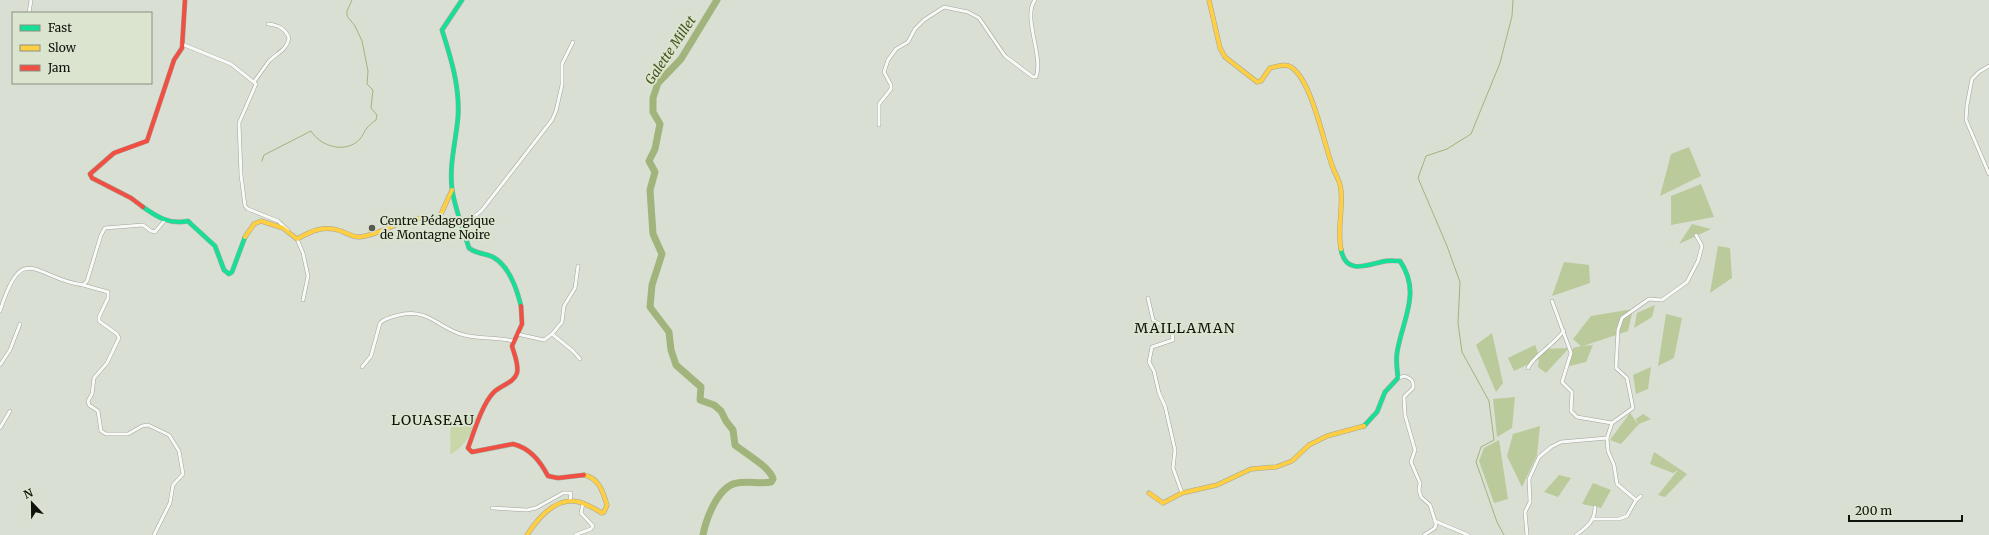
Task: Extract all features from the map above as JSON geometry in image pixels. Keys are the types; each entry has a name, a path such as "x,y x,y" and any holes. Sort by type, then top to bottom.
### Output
{"street":[{"path":"29,12 31,0"},
{"path":"185,0 182,44 174,60 147,141 113,153 90,174 92,178 126,197 131,198 165,220 178,224 188,221 194,225 216,249 221,265 225,272 229,274 232,272 247,231 253,224 266,221 290,231"},
{"path":"462,0 442,30 454,67 457,98 458,116 451,161 452,190 469,248 474,253 494,258 504,270 520,297 523,314 522,325 513,340 512,346 518,367 517,374 514,379 494,392 487,402 468,448 472,452 483,451 507,444 518,445 537,457 548,476 558,479 572,475 583,475 594,479 599,483 604,493 607,505 606,509 602,513 583,503 570,501 556,504 536,521 527,535"},
{"path":"879,125 879,104 891,89 891,85 884,72 888,60 896,50 908,42 915,29 924,20 944,7 968,12 979,18 1005,56 1033,77 1036,77 1039,62 1035,46 1031,10 1035,0"},
{"path":"1209,0 1220,48 1225,57 1257,82 1261,81 1270,68 1285,66 1292,68 1304,84 1320,124 1332,167 1340,182 1342,220 1339,247 1346,260 1358,267 1364,268 1387,261 1400,261 1405,267 1410,283 1411,299 1397,351 1398,378"},
{"path":"254,82 269,62 286,47 289,38 284,30 277,25 268,24"},
{"path":"460,221 475,216 482,210 552,120 556,111 562,85 562,64 574,42"},
{"path":"182,44 231,64 256,84 255,90 239,123 245,206 248,209 278,221 297,239 303,254 308,276 303,300"},
{"path":"1989,66 1979,72 1972,80 1967,105 1966,120 1989,174"},
{"path":"297,239 316,229 333,229 357,237 380,232 410,219 424,217 436,220 442,214 446,201 452,190"},
{"path":"83,285 87,281 105,228 143,225 151,232 155,232 165,220"},
{"path":"1636,500 1617,484 1614,464 1608,451 1607,438 1612,423 1633,408 1627,378 1616,368 1618,330 1622,318 1649,299 1662,300 1687,282 1698,261 1702,246 1696,235"},
{"path":"517,334 544,340 552,334 562,322 564,306 575,288 578,266"},
{"path":"0,311 13,280 23,269 35,268 73,284 83,285 108,292 109,296 98,321 117,334 119,338 107,363 94,378 92,394 88,401 89,405 98,410 101,431 106,434 125,434 133,432 142,426 151,425 171,437 179,451 183,474 173,485 170,504 154,535"},
{"path":"1148,298 1153,320 1172,332 1173,340 1152,347 1149,362 1154,371 1159,393 1165,406 1175,450 1173,468 1182,493"},
{"path":"1552,301 1571,353 1562,382 1572,392 1571,411 1578,417 1612,423"},
{"path":"362,366 371,356 380,323 384,320 406,313 427,315 446,327 464,335 513,340"},
{"path":"0,365 10,350 20,324"},
{"path":"1528,368 1531,361 1564,332"},
{"path":"552,334 580,359"},
{"path":"1149,493 1163,503 1182,493 1217,485 1251,470 1262,467 1276,467 1292,461 1309,445 1327,436 1364,426 1377,412 1385,392 1398,378 1404,376 1412,379 1414,383 1413,388 1404,397 1405,415 1416,450 1411,462 1420,483 1419,490 1421,497 1430,505 1435,521 1435,528 1424,535"},
{"path":"0,428 10,411"},
{"path":"1527,535 1525,512 1530,502 1529,479 1539,457 1551,447 1561,442 1607,438"},
{"path":"492,508 520,510 532,509 567,492 571,494 570,501"},
{"path":"1592,519 1618,519 1627,516 1636,500 1641,496"},
{"path":"575,535 591,529 593,526 581,512 583,503"},
{"path":"1576,535 1588,526 1595,514 1595,507"},
{"path":"1435,521 1468,535"}],"green space":[{"path":"1689,147 1701,176 1660,196 1671,154"},
{"path":"1701,184 1714,217 1671,225 1671,196"},
{"path":"1692,224 1711,229 1679,244"},
{"path":"1718,246 1730,248 1732,278 1710,293"},
{"path":"1564,262 1589,265 1590,283 1552,296"},
{"path":"1655,305 1652,317 1634,328 1637,313"},
{"path":"1633,309 1628,331 1583,346 1593,345 1586,362 1569,366 1573,348 1581,346 1573,339 1591,316"},
{"path":"1666,314 1682,318 1674,358 1658,366"},
{"path":"1492,333 1503,383 1496,392 1476,345"},
{"path":"1535,345 1540,358 1542,349 1569,348 1546,373 1538,367 1539,359 1514,371 1508,358"},
{"path":"1651,367 1648,389 1636,394 1633,375"},
{"path":"1515,397 1512,428 1497,437 1493,399"},
{"path":"1630,413 1638,424 1636,419 1643,414 1651,419 1639,424 1621,444 1610,440"},
{"path":"471,416 477,419 474,428 463,445 450,454 450,431 452,423 463,421"},
{"path":"1540,426 1537,455 1522,487 1507,456 1513,434"},
{"path":"1499,440 1508,499 1494,503 1479,461 1484,448"},
{"path":"1654,452 1687,474 1665,497 1658,495 1678,470 1673,473 1650,464"},
{"path":"1559,475 1571,478 1558,497 1544,492"},
{"path":"1593,483 1611,490 1601,508 1582,504"}],"waterway":[{"path":"262,161 264,155 311,131 315,137 327,145 341,147 354,144 376,120 377,115 371,108 373,90 367,84 368,71 362,41 355,26 347,16 347,11 352,0"},
{"name":"Galette Millet","path":"703,535 714,504 724,490 730,485 745,482 767,483 771,482 773,479 771,474 763,465 735,445 733,430 721,411 714,405 700,400 701,387 676,365 671,350 669,332 650,307 652,285 662,254 653,234 650,190 655,172 649,161 655,149 660,124 653,112 653,98 658,83 681,59 717,0"},
{"path":"1504,535 1497,522 1476,462 1481,447 1494,440 1489,401 1462,352 1458,323 1460,282 1447,246 1418,178 1426,156 1447,149 1471,134 1500,63 1512,16 1513,0"}],"traffic: fast":[{"path":"462,0 442,30 452,62 458,95 458,117 451,171 453,196 469,248 493,257 504,266 515,285 521,306"},
{"path":"143,207 153,214 170,221 188,221 215,246 224,270 229,274 232,272 245,237"},
{"path":"1341,249 1343,257 1351,265 1362,266 1386,261 1400,261 1410,284 1409,307 1397,353 1398,378 1385,392 1377,412 1364,426"}],"traffic: slow":[{"path":"1209,0 1220,48 1225,57 1257,82 1261,81 1270,68 1286,65 1291,67 1298,74 1305,85 1316,114 1329,158 1341,188 1341,249"},
{"path":"245,237 254,224 261,221 283,228 297,239 313,231 323,229 335,229 352,236 359,237 379,232 415,219 425,218 436,220 441,214 452,190"},
{"path":"1149,493 1163,503 1182,493 1217,485 1251,469 1276,467 1292,461 1309,445 1327,436 1364,426"},
{"path":"527,535 548,510 563,502 579,502 602,513 604,512 607,505 600,486 593,479 584,475"}],"traffic: jam":[{"path":"143,207 131,198 92,178 90,174 114,153 147,141 174,60 182,48 185,0"},
{"path":"521,306 522,324 512,346 517,363 517,373 510,382 494,392 490,397 479,418 468,448 472,452 513,444 525,449 534,456 542,465 548,476 558,478 584,475"}],"place":[{"name":"Centre Pédagogique de Montagne Noire","path":"372,228"}],"district":[{"name":"MAILLAMAN","path":"1185,328"},
{"name":"LOUASEAU","path":"433,420"}]}
